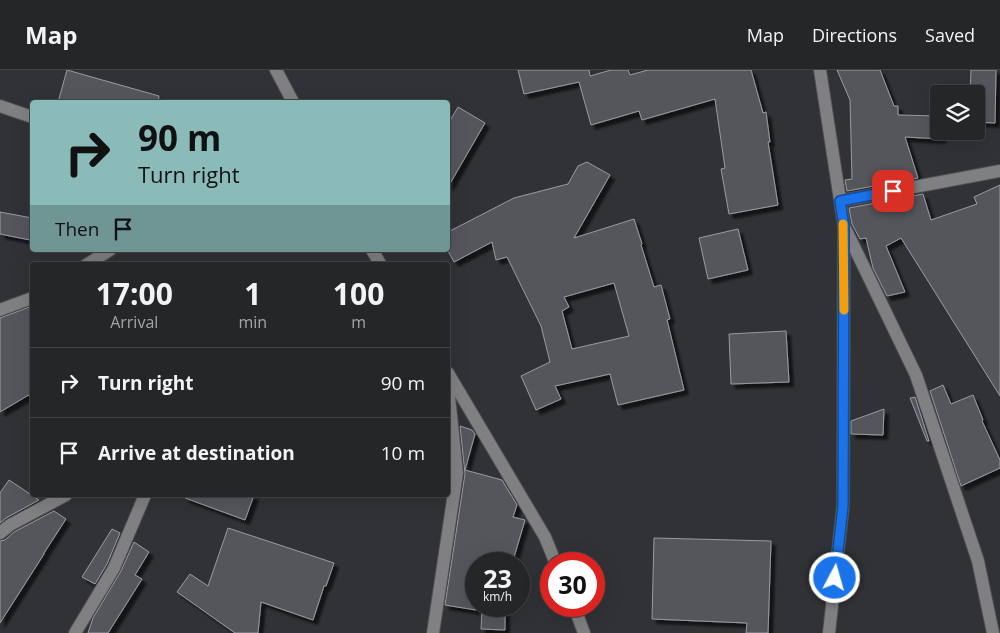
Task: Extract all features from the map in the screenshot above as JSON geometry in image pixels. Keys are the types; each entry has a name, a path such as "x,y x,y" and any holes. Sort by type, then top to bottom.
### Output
{"street":[{"path":"276,70 292,100"},
{"path":"820,70 844,226 843,506 829,633"},
{"path":"0,106 30,116"},
{"path":"840,201 1000,171"},
{"path":"844,226 916,375 978,561 993,633"},
{"path":"91,262 107,252"},
{"path":"0,310 30,299"},
{"path":"450,376 545,537 551,552"},
{"path":"434,633 457,473 450,406"},
{"path":"0,533 62,497"},
{"path":"75,633 114,568 144,497"},
{"path":"578,617 584,633"}],"building":[{"path":"67,70 159,96 158,100 59,100"},
{"path":"518,70 589,70 590,76 611,70 628,70 630,75 648,70 751,70 763,113 766,112 770,142 768,142 778,205 729,214 721,169 725,168 715,99 642,120 639,111 591,125 579,82 524,94"},
{"path":"837,70 880,70 894,106 898,106 898,115 930,116 930,138 905,137 918,178 847,191 845,180 852,179 850,100"},
{"path":"971,70 996,70 995,123 985,122 985,85 970,85"},
{"path":"458,107 485,123 450,184 450,121"},
{"path":"587,162 610,175 574,238 634,219 654,287 661,285 670,319 667,320 684,390 618,405 610,374 555,386 561,399 536,410 521,376 550,362 541,326 507,257 496,260 492,242 454,262 449,252 450,231 514,198 568,184 578,166","holes":["614,283 629,336 572,349 562,311 569,307 564,297"]},
{"path":"1000,185 1000,396 901,238 886,246 905,292 887,296 873,268 866,238 860,239 852,224 849,208 923,194 931,220 977,204 974,197"},
{"path":"0,212 30,218 30,240 0,234"},
{"path":"738,229 748,270 708,279 699,238"},
{"path":"30,307 30,394 0,412 0,318"},
{"path":"786,331 789,382 731,384 729,334"},
{"path":"943,385 951,404 973,395 982,421 1000,460 1000,468 961,486 930,391"},
{"path":"915,397 929,441 927,441 910,398"},
{"path":"884,409 883,435 851,434 851,421"},
{"path":"460,426 472,430 475,434 465,470 502,480 517,505 513,517 525,520 516,552 465,552 465,608 445,605 465,474"},
{"path":"9,480 30,494 30,497 39,500 0,523 0,493"},
{"path":"185,497 253,497 245,520"},
{"path":"54,511 66,519 0,623 0,541 5,540 14,532"},
{"path":"228,528 334,563 313,620 261,602 258,633 235,633 177,592 190,574 208,586"},
{"path":"112,529 120,533 107,564 95,584 82,577"},
{"path":"654,538 771,541 768,633 746,633 747,623 652,619"},
{"path":"134,542 149,552 135,575 142,579 108,633 88,633 93,618 121,571"},
{"path":"482,617 505,617 505,630 481,629"}],"slow traffic":[{"path":"843,224 844,310"}],"route":[{"path":"835,578 843,506 844,226 840,201 893,191"}]}
